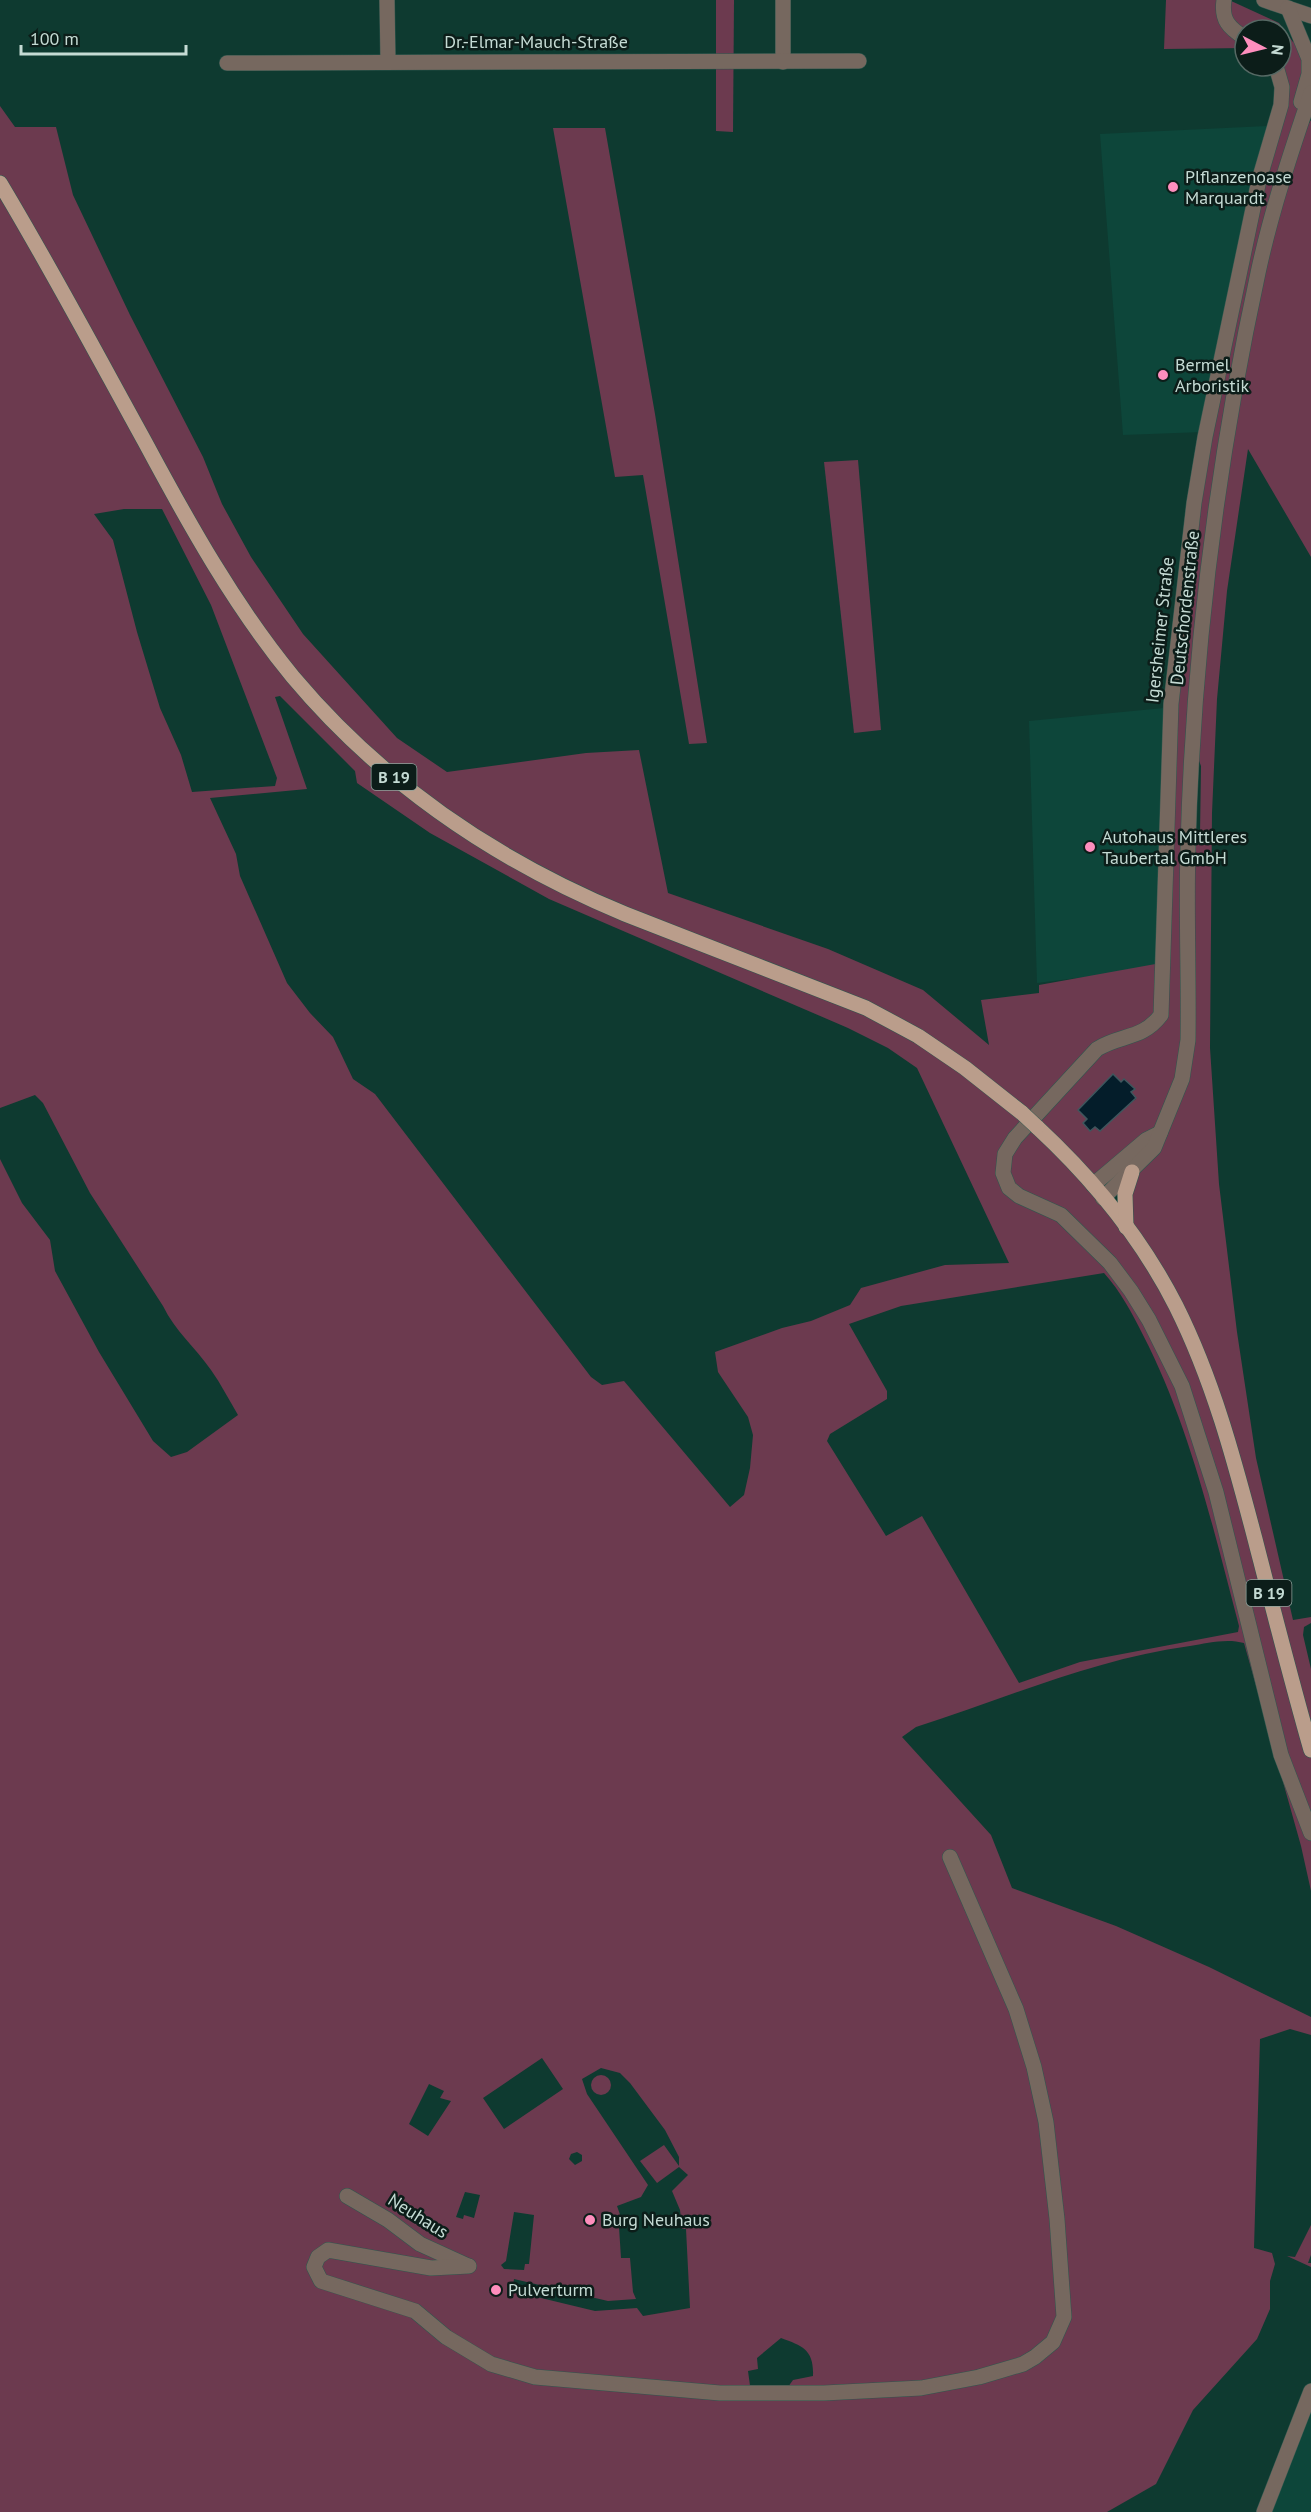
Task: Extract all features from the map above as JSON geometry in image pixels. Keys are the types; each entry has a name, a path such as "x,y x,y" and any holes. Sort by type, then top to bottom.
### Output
{"main road":[{"name":"B 19","path":"0,183 40,250 181,508 233,596 294,677 331,719 379,765 460,827 512,860 614,910 866,1008 918,1036 965,1068 1022,1113 1093,1185 1156,1270 1176,1306 1215,1398 1237,1469 1311,1750"},
{"path":"1126,1227 1125,1194 1132,1172"}],"street":[{"path":"387,0 388,62"},
{"path":"783,0 783,62"},
{"path":"1224,0 1222,10 1228,27 1233,30"},
{"path":"1264,0 1311,16"},
{"path":"1288,8 1303,0"},
{"path":"1288,8 1309,59 1309,74 1292,150"},
{"name":"Dr.-Elmar-Mauch-Straße","path":"227,63 859,61"},
{"name":"Igersheimer Straße","path":"1279,78 1282,87 1281,105 1259,180 1205,437 1194,503 1170,704 1161,1015 1152,1027 1137,1036 1106,1044 1097,1049 1015,1138 1005,1154 1003,1173 1009,1188 1019,1197 1061,1215 1110,1263 1131,1291 1166,1351 1182,1386 1216,1492 1281,1755 1311,1833"},
{"name":"Deutschordenstraße","path":"1103,1198 1154,1148 1182,1079 1188,1040 1188,856 1191,763 1199,650 1216,507 1229,424 1258,272 1292,150 1311,93"},
{"path":"1292,150 1311,120"},
{"path":"1093,1185 1146,1140 1160,1133"},
{"name":"Neuhaus","path":"347,2196 388,2220 420,2244 469,2266 431,2268 328,2250 318,2256 314,2267 321,2281 415,2311 446,2337 491,2364 535,2377 720,2393 824,2393 921,2388 1023,2364 1053,2342 1064,2317 1057,2219 1046,2122 1034,2067 1016,2008 950,1857"},
{"path":"1264,2512 1311,2391"}],"shaded area":[{"path":"716,0 734,0 733,132 716,131"},
{"path":"1166,0 1229,0 1268,18 1233,18 1233,48 1164,49"},
{"path":"1300,37 1309,59 1293,148 1311,120 1311,557 1248,449 1227,591 1217,699 1212,813 1210,1048 1219,1184 1237,1332 1256,1458 1293,1620 1311,1617 1311,1623 1304,1627 1303,1635 1311,1669 1311,1891 1301,1846 1244,1643 1210,1642 1119,1660 1051,1680 916,1727 902,1737 991,1835 1012,1888 1116,1926 1209,1967 1311,2017 1311,2035 1290,2029 1260,2039 1254,2248 1272,2253 1275,2264 1270,2281 1270,2309 1257,2339 1193,2410 1156,2484 1107,2512 0,2512 0,1159 22,1203 50,1240 55,1271 99,1352 153,1441 171,1457 187,1452 238,1415 211,1370 173,1323 90,1193 43,1103 35,1095 0,1108 0,106 15,127 56,127 73,195 130,315 203,457 222,504 251,557 303,634 397,738 447,772 586,753 639,750 668,893 828,949 923,990 989,1045 981,1000 1039,993 1039,985 1161,963 1171,704 1194,503 1279,78 1293,78 1293,42","holes":["124,509 162,509 211,605 277,778 275,786 192,792 181,755 160,708 113,540 94,514","280,696 355,771 357,783 430,833 549,899 848,1028 888,1048 917,1068 1009,1263 945,1265 861,1288 850,1305 811,1321 782,1328 715,1352 718,1372 748,1417 753,1435 750,1468 744,1495 730,1507 624,1381 602,1385 591,1377 375,1094 353,1079 333,1037 310,1013 287,983 240,876 236,854 210,798 307,789 275,697","1193,745 1201,766 1200,834 1188,855","1113,1074 1121,1082 1124,1079 1134,1089 1131,1092 1136,1099 1091,1130 1087,1119 1078,1110","1154,1148 1125,1194 1126,1226 1093,1185","1104,1273 1121,1295 1135,1319 1174,1405 1210,1515 1239,1626 1238,1632 1080,1662 1019,1683 922,1516 886,1536 827,1441 830,1434 887,1399 887,1391 849,1324 901,1306","542,2058 563,2089 504,2129 483,2098","601,2068 620,2073 665,2130 679,2157 679,2166 664,2145 640,2161 657,2183 679,2167 688,2175 672,2191 680,2210 682,2229 686,2229 690,2308 643,2316 637,2308 595,2311 512,2291 514,2279 608,2301 636,2299 633,2292 630,2258 621,2258 619,2227 627,2226 627,2222 623,2223 617,2206 641,2197 648,2185 587,2094 582,2079","429,2084 444,2091 440,2098 451,2101 428,2136 409,2124","577,2152 582,2155 582,2161 575,2165 569,2159 571,2154","465,2192 480,2195 474,2218 464,2215 463,2219 456,2217","514,2212 534,2215 529,2264 525,2264 524,2270 504,2269 501,2265 506,2261","781,2338 806,2350 812,2360 813,2376 793,2380 788,2387 751,2393 748,2371 758,2369 757,2358"]},
{"path":"1267,126 1203,432 1123,435 1100,134"},
{"path":"553,128 605,128 655,414 707,743 689,744 643,475 615,477"},
{"path":"858,460 881,730 854,733 824,462"},
{"path":"1164,708 1158,968 1037,983 1029,721"},
{"path":"601,2075 608,2078 611,2085 608,2092 601,2095 594,2092 591,2085 594,2078"},
{"path":"1311,2225 1311,2255 1308,2263 1311,2263 1311,2267 1287,2256 1295,2257"},
{"path":"1311,2412 1311,2512 1270,2512 1289,2461"}],"water":[{"path":"1113,1074 1121,1082 1124,1079 1135,1089 1131,1092 1136,1098 1100,1131 1095,1127 1090,1131 1083,1123 1087,1119 1078,1110"}],"place":[{"name":"Plflanzenoase Marquardt","path":"1173,187"},
{"name":"Bermel Arboristik","path":"1163,375"},
{"name":"Autohaus Mittleres Taubertal GmbH","path":"1090,847"},
{"name":"Burg Neuhaus","path":"590,2220"},
{"name":"Pulverturm","path":"496,2290"}]}
